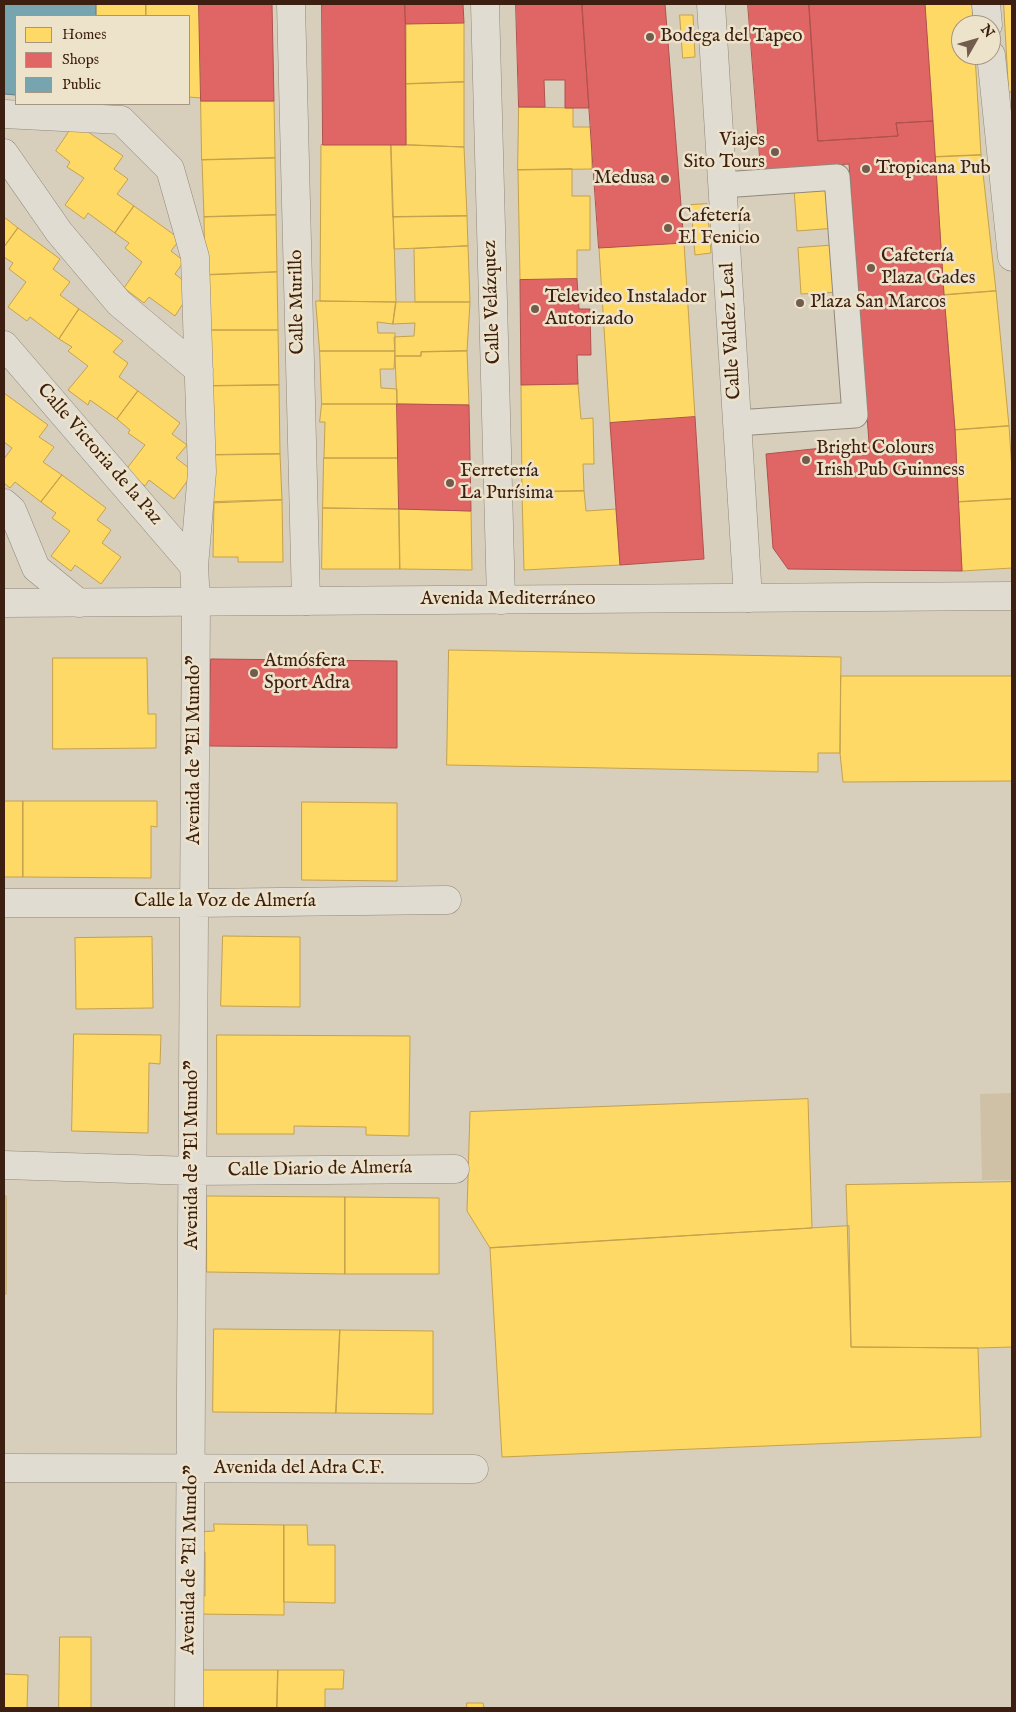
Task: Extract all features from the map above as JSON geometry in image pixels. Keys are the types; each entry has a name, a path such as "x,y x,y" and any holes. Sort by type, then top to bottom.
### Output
{"street":[{"name":"Calle Murillo","path":"291,4 306,601"},
{"name":"Calle Velázquez","path":"485,4 501,600"},
{"name":"Calle Valdez Leal","path":"711,4 748,598"},
{"path":"992,65 1012,257"},
{"path":"4,114 121,120 170,169 195,257 202,472 194,566 196,602"},
{"path":"4,153 59,232 119,303 199,370"},
{"path":"723,185 837,177 855,415 737,423"},
{"name":"Calle Victoria de la Paz","path":"4,345 194,566"},
{"path":"4,503 12,510 36,568 79,603"},
{"name":"Avenida Mediterráneo","path":"4,604 1012,596"},
{"name":"Avenida de \"El Mundo\"","path":"189,1708 196,602"},
{"name":"Calle la Voz de Almería","path":"4,903 447,900"},
{"name":"Calle Diario de Almería","path":"4,1165 193,1171 455,1169"},
{"name":"Avenida del Adra C.F.","path":"4,1468 474,1469"}],"shaded area":[{"path":"1012,1093 1012,1180 982,1180 980,1094"}],"building: Homes":[{"path":"96,4 146,4 146,15 96,15"},
{"path":"146,4 199,4 201,98 190,97 190,15 146,15"},
{"path":"925,4 972,4 973,15 951,15 951,65 976,65 981,155 935,157"},
{"path":"1004,4 1012,4 1012,92 1009,92"},
{"path":"680,15 693,15 695,57 683,58"},
{"path":"464,23 464,82 406,84 406,24"},
{"path":"464,82 464,147 406,145 406,84"},
{"path":"201,101 274,101 275,158 202,160"},
{"path":"519,107 573,108 573,127 591,127 592,169 518,170"},
{"path":"75,123 123,156 114,169 128,179 117,194 134,206 115,233 88,213 84,219 65,205 84,178 67,167 70,162 56,151"},
{"path":"391,144 396,302 320,301 321,145"},
{"path":"391,144 464,147 467,216 393,217"},
{"path":"981,155 996,291 944,295 935,157"},
{"path":"275,158 276,215 204,217 202,160"},
{"path":"572,169 572,196 590,196 590,250 577,250 577,279 520,280 518,170"},
{"path":"832,186 836,228 797,231 794,189"},
{"path":"707,204 711,253 695,255 691,205"},
{"path":"134,206 180,239 171,251 184,261 175,274 193,288 175,316 149,297 144,303 124,288 142,262 125,248 129,243 115,233"},
{"path":"276,215 277,272 205,275 204,217"},
{"path":"467,216 468,246 394,249 393,217"},
{"path":"4,217 18,228 4,247"},
{"path":"18,228 60,259 53,269 70,282 60,295 79,309 59,339 30,317 27,321 8,307 26,282 9,269 13,263 4,257 4,247"},
{"path":"684,243 695,417 610,423 599,248"},
{"path":"838,245 841,292 801,294 798,248"},
{"path":"468,246 470,302 415,302 414,249"},
{"path":"277,272 278,330 204,330 205,275"},
{"path":"996,291 1009,426 955,430 944,295"},
{"path":"316,301 396,302 393,324 377,322 378,333 395,333 395,351 320,351"},
{"path":"396,302 470,302 467,351 421,352 421,356 395,356 394,337 414,336 415,323 393,324"},
{"path":"79,309 123,341 113,352 128,363 119,377 138,391 117,419 90,400 88,405 68,390 88,366 68,351 72,347 59,339"},
{"path":"204,330 278,330 279,385 206,386"},
{"path":"320,351 395,351 394,369 380,369 381,388 397,389 397,404 322,404"},
{"path":"467,351 469,405 397,404 395,356 421,356 421,352"},
{"path":"578,384 581,419 593,418 594,464 583,464 584,491 522,492 521,385"},
{"path":"279,385 280,454 210,455 206,386"},
{"path":"138,391 180,423 172,434 187,445 176,458 194,472 174,499 149,480 145,486 125,471 145,445 128,433 130,430 117,419"},
{"path":"4,393 48,425 39,437 54,447 43,462 62,475 41,502 15,482 10,488 4,483 4,459 12,448 4,442"},
{"path":"322,404 397,404 398,458 324,458 325,422 320,422"},
{"path":"1009,426 1012,499 958,502 955,430"},
{"path":"280,454 282,500 211,503 210,455"},
{"path":"324,458 398,458 399,509 323,508"},
{"path":"62,475 106,508 97,520 111,530 102,543 121,557 101,584 75,565 71,571 51,556 70,531 52,518 56,513 41,502"},
{"path":"584,491 586,511 616,509 620,565 524,570 522,492"},
{"path":"1012,499 1012,568 962,571 958,502"},
{"path":"282,500 283,562 238,562 238,557 213,557 214,502"},
{"path":"323,508 399,509 400,569 322,569"},
{"path":"399,509 471,511 472,570 400,569"},
{"path":"449,650 841,657 840,753 818,753 818,772 447,765"},
{"path":"53,658 147,658 148,714 156,714 156,748 53,749"},
{"path":"841,676 1012,676 1012,781 843,782 840,753"},
{"path":"4,801 23,801 23,877 4,877"},
{"path":"23,801 157,801 157,827 151,826 151,878 23,877"},
{"path":"302,802 397,803 397,881 302,880"},
{"path":"223,936 300,937 300,1007 221,1006"},
{"path":"152,937 153,1008 76,1009 75,938"},
{"path":"74,1034 161,1035 160,1064 149,1063 148,1133 72,1131"},
{"path":"217,1035 410,1036 409,1136 366,1135 366,1127 294,1126 294,1134 217,1134"},
{"path":"808,1099 812,1228 490,1248 467,1211 470,1112"},
{"path":"1012,1182 1012,1347 851,1347 846,1185"},
{"path":"4,1196 6,1196 6,1294 4,1294"},
{"path":"207,1196 345,1197 345,1274 207,1272"},
{"path":"345,1197 439,1198 439,1274 345,1274"},
{"path":"849,1226 851,1347 978,1348 981,1437 502,1457 490,1248"},
{"path":"214,1329 340,1330 336,1413 213,1412"},
{"path":"340,1330 433,1331 433,1414 336,1413"},
{"path":"214,1524 284,1525 284,1615 196,1614 197,1595 205,1596 205,1552 196,1552 197,1532 214,1531"},
{"path":"284,1525 307,1525 308,1545 335,1545 335,1603 284,1602"},
{"path":"60,1637 91,1637 91,1708 59,1708"},
{"path":"197,1670 278,1670 277,1708 197,1708"},
{"path":"278,1670 344,1670 343,1689 325,1689 325,1708 277,1708"},
{"path":"4,1674 28,1675 27,1708 4,1708"},
{"path":"467,1703 483,1703 484,1708 467,1708"}],"building: Shops":[{"path":"199,4 272,4 274,101 201,101"},
{"path":"322,4 405,4 406,145 323,145"},
{"path":"405,4 463,4 464,23 406,24"},
{"path":"516,4 582,4 589,108 565,108 565,80 544,80 545,107 519,107"},
{"path":"582,4 665,4 684,243 599,248"},
{"path":"748,4 809,4 818,141 898,136 896,123 933,121 955,430 962,571 788,569 773,548 766,454 869,443 849,164 761,170"},
{"path":"809,4 925,4 933,121 896,123 898,136 818,141"},
{"path":"577,279 579,309 590,309 591,355 577,355 578,384 521,385 520,280"},
{"path":"397,404 469,405 471,511 399,509"},
{"path":"695,417 704,559 620,565 610,423"},
{"path":"211,659 397,661 397,748 210,746"}],"building: Public":[{"path":"4,4 96,4 96,15 15,15 15,95 4,94"}],"place":[{"name":"Bodega del Tapeo","path":"650,37"},
{"name":"Viajes Sito Tours","path":"775,152"},
{"name":"Tropicana Pub","path":"866,169"},
{"name":"Medusa","path":"665,179"},
{"name":"Cafetería El Fenicio","path":"668,228"},
{"name":"Cafetería Plaza Gades","path":"871,268"},
{"name":"Plaza San Marcos","path":"800,303"},
{"name":"Televideo Instalador Autorizado","path":"535,309"},
{"name":"Bright Colours Irish Pub Guinness","path":"806,460"},
{"name":"Ferretería La Purísima","path":"450,483"},
{"name":"Atmósfera Sport Adra","path":"254,673"}]}
